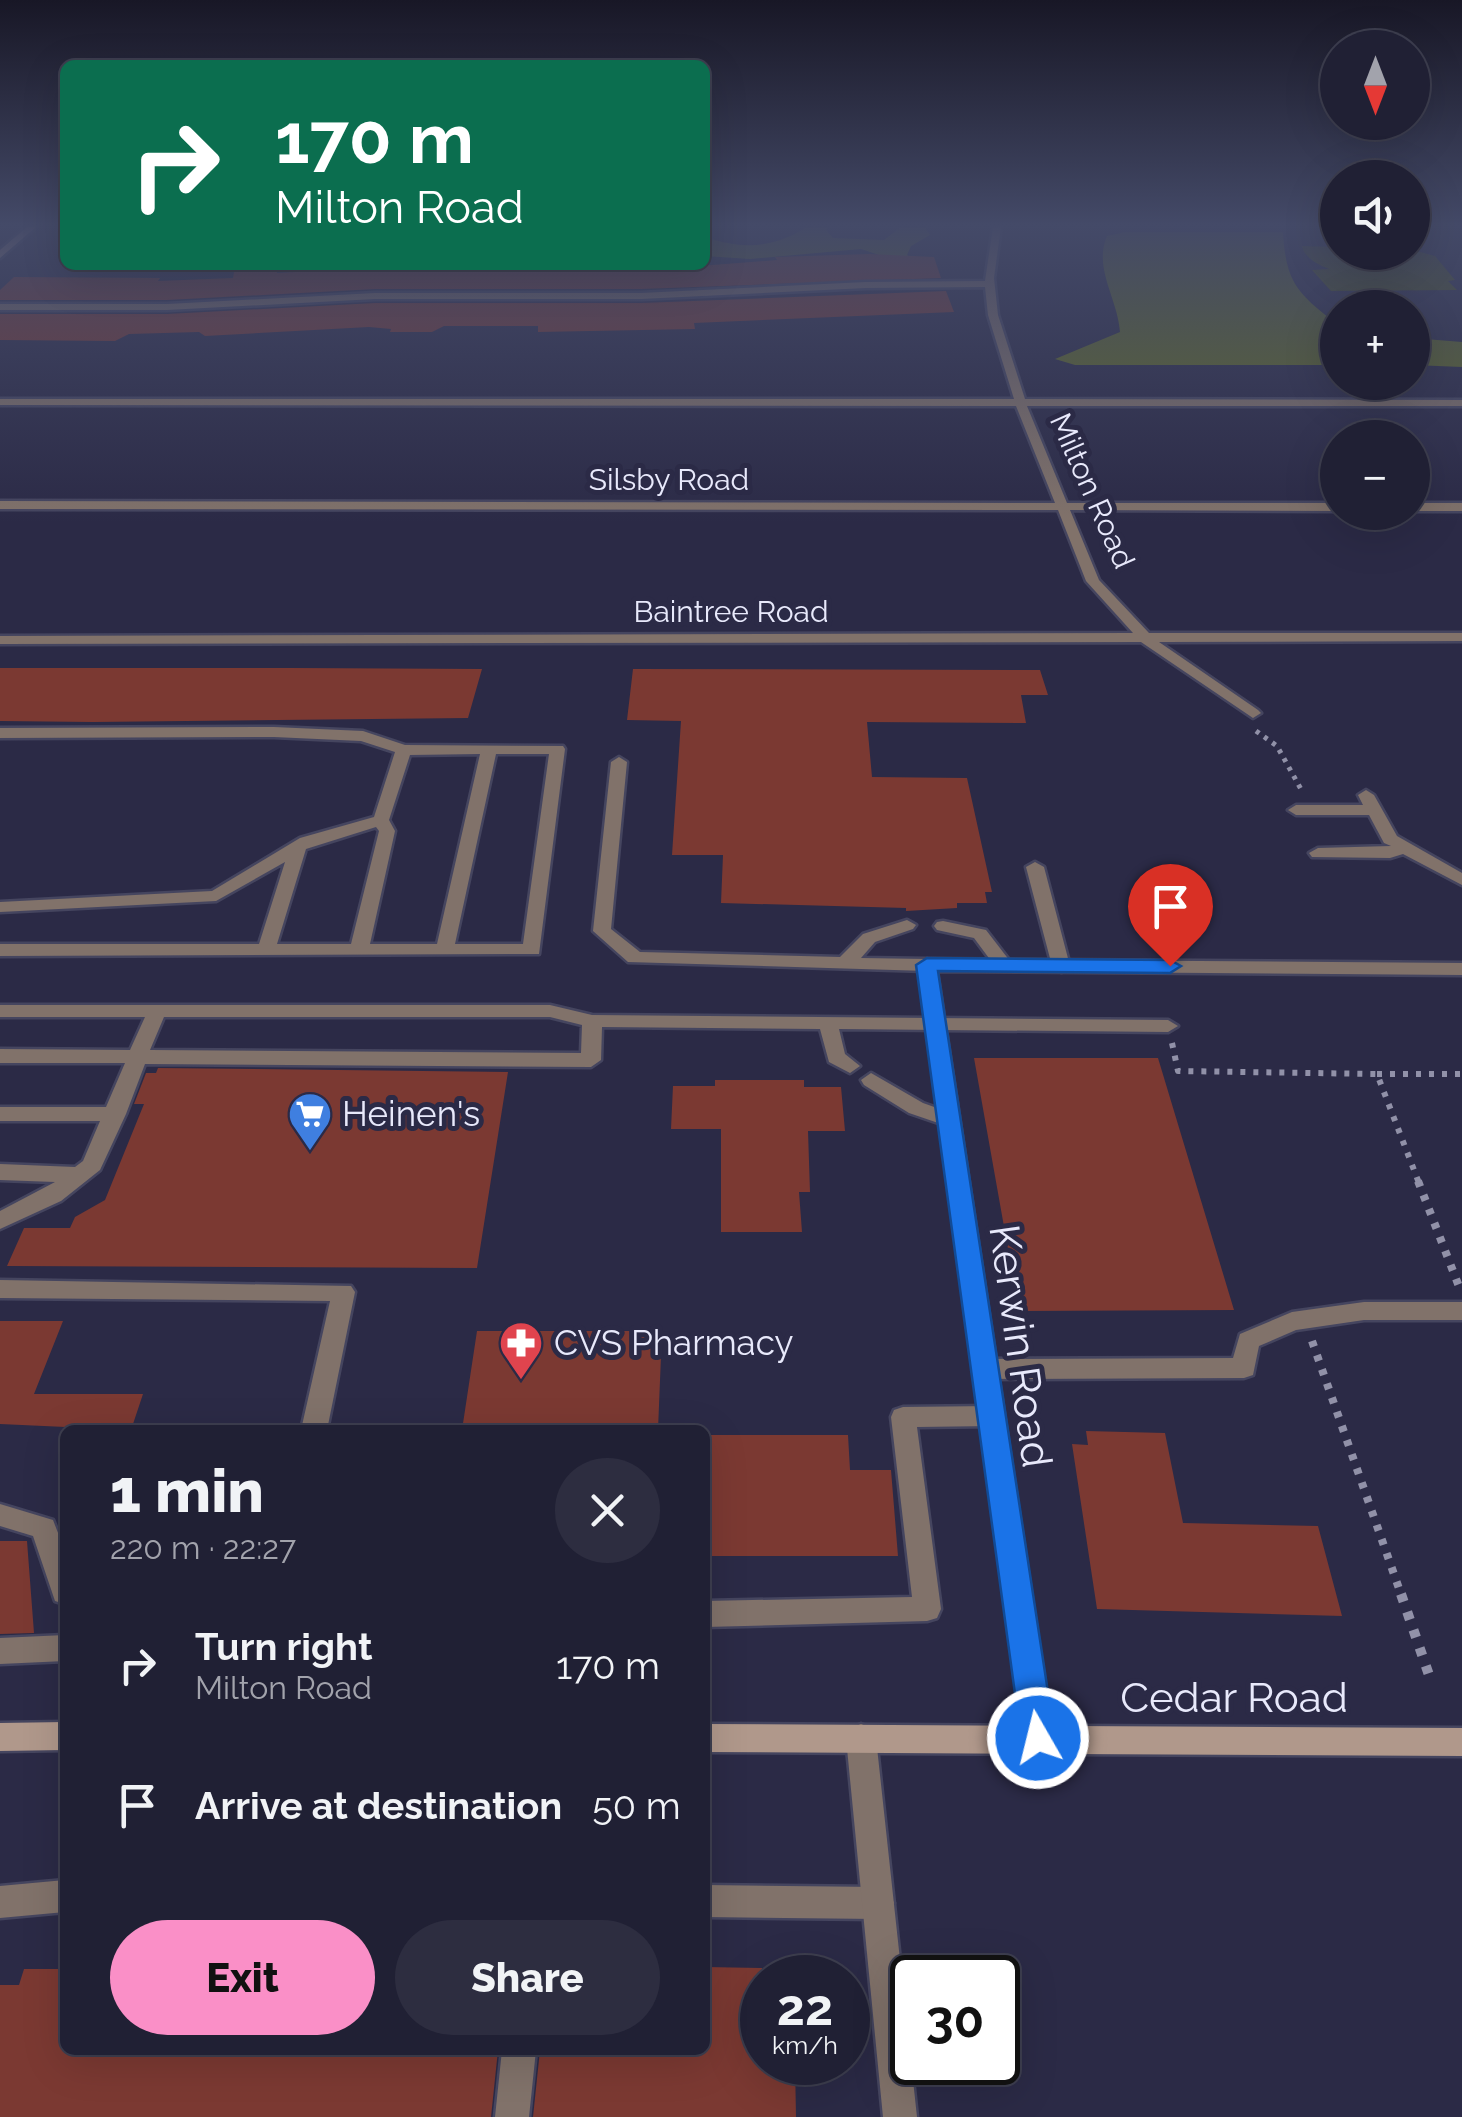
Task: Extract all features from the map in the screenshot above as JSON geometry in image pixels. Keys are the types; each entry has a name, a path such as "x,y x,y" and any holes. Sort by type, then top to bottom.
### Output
{"main road":[{"path":"0,1736 60,1736"},
{"name":"Cedar Road","path":"710,1738 1462,1742"}],"street":[{"name":"Milton Road","path":"997,326 1020,402 1094,580 1147,640 1253,714"},
{"path":"0,402 1462,403"},
{"name":"Silsby Road","path":"0,504 1320,507"},
{"path":"1430,507 1462,507"},
{"name":"Baintree Road","path":"0,640 1462,638"},
{"path":"0,733 274,732 363,736 404,750 557,749 532,950 0,950"},
{"path":"359,950 386,831 380,820 404,750"},
{"path":"446,950 489,750"},
{"path":"618,762 602,931 635,958 1004,966 1462,968"},
{"path":"1304,810 1370,802 1390,839 1462,880"},
{"path":"0,907 216,896 298,847 380,820"},
{"path":"1318,853 1390,853 1404,846"},
{"path":"266,950 298,847"},
{"path":"1035,867 1061,966"},
{"path":"846,963 869,938 907,925"},
{"path":"944,926 980,934 1004,966"},
{"name":"Kerwin Road","path":"927,965 1038,1738"},
{"path":"0,1011 550,1011 592,1021 1168,1026"},
{"path":"0,1221 53,1194 92,1165 158,1011"},
{"path":"0,1056 591,1060 592,1021"},
{"path":"828,1023 836,1057 850,1066"},
{"path":"871,1080 916,1108 947,1120"},
{"path":"0,1114 116,1114"},
{"path":"0,1172 79,1175"},
{"path":"0,1289 342,1292 315,1425"},
{"path":"985,1369 1244,1368 1248,1342 1292,1321 1364,1311 1462,1311"},
{"path":"710,1614 927,1609 903,1417 992,1416"},
{"path":"0,1515 44,1528 60,1577"},
{"path":"0,1651 60,1648"},
{"path":"861,1738 900,2117"},
{"path":"0,1902 60,1896"},
{"path":"710,1900 878,1903"},
{"path":"512,2117 518,2055"}],"path":[{"path":"1253,714 1235,716 1277,746 1304,810"},
{"path":"1168,1026 1178,1072 1462,1074"},
{"path":"1376,1074 1462,1294"},
{"path":"1304,1320 1429,1675"}],"green space":[{"path":"1119,326 1320,326 1320,365 1075,365 1055,359 1120,332"},
{"path":"1430,339 1462,342 1462,367 1430,366"}],"building":[{"path":"0,326 694,326 695,329 538,332 538,326 444,326 432,332 390,332 391,329 369,327 205,336 199,332 129,334 115,341 0,340"},
{"path":"0,668 482,669 468,718 93,722 0,721"},
{"path":"633,669 1040,670 1048,695 1021,695 1026,723 867,722 872,777 967,778 992,892 985,892 987,903 906,911 721,903 723,855 672,855 681,721 627,720"},
{"path":"974,1058 1158,1058 1234,1310 1019,1311"},
{"name":"Heinen's","path":"158,1068 508,1072 477,1268 7,1266 24,1228 70,1228 75,1217 105,1200 144,1104 134,1104 146,1073 156,1073"},
{"path":"715,1080 804,1080 804,1087 841,1087 845,1131 808,1131 810,1192 799,1192 802,1232 721,1232 721,1129 671,1129 673,1086 715,1086"},
{"path":"0,1321 63,1321 34,1394 143,1394 133,1425 0,1424"},
{"name":"CVS Pharmacy","path":"477,1331 662,1331 658,1425 463,1425"},
{"path":"1086,1431 1165,1433 1183,1523 1318,1526 1342,1616 1097,1609 1072,1444 1088,1445"},
{"path":"710,1435 848,1435 850,1470 891,1470 898,1556 710,1556"},
{"path":"0,1541 27,1541 34,1633 0,1634"},
{"path":"710,1967 740,1968 740,2085 795,2085 796,2117 533,2117 539,2055 710,2055"},
{"path":"24,1969 60,1969 60,2055 497,2055 491,2117 0,2117 0,1985 19,1985"}],"place":[{"name":"Heinen's","path":"310,1152"},
{"name":"CVS Pharmacy","path":"521,1381"}],"route":[{"path":"1038,1738 927,965 1170,966"}]}
